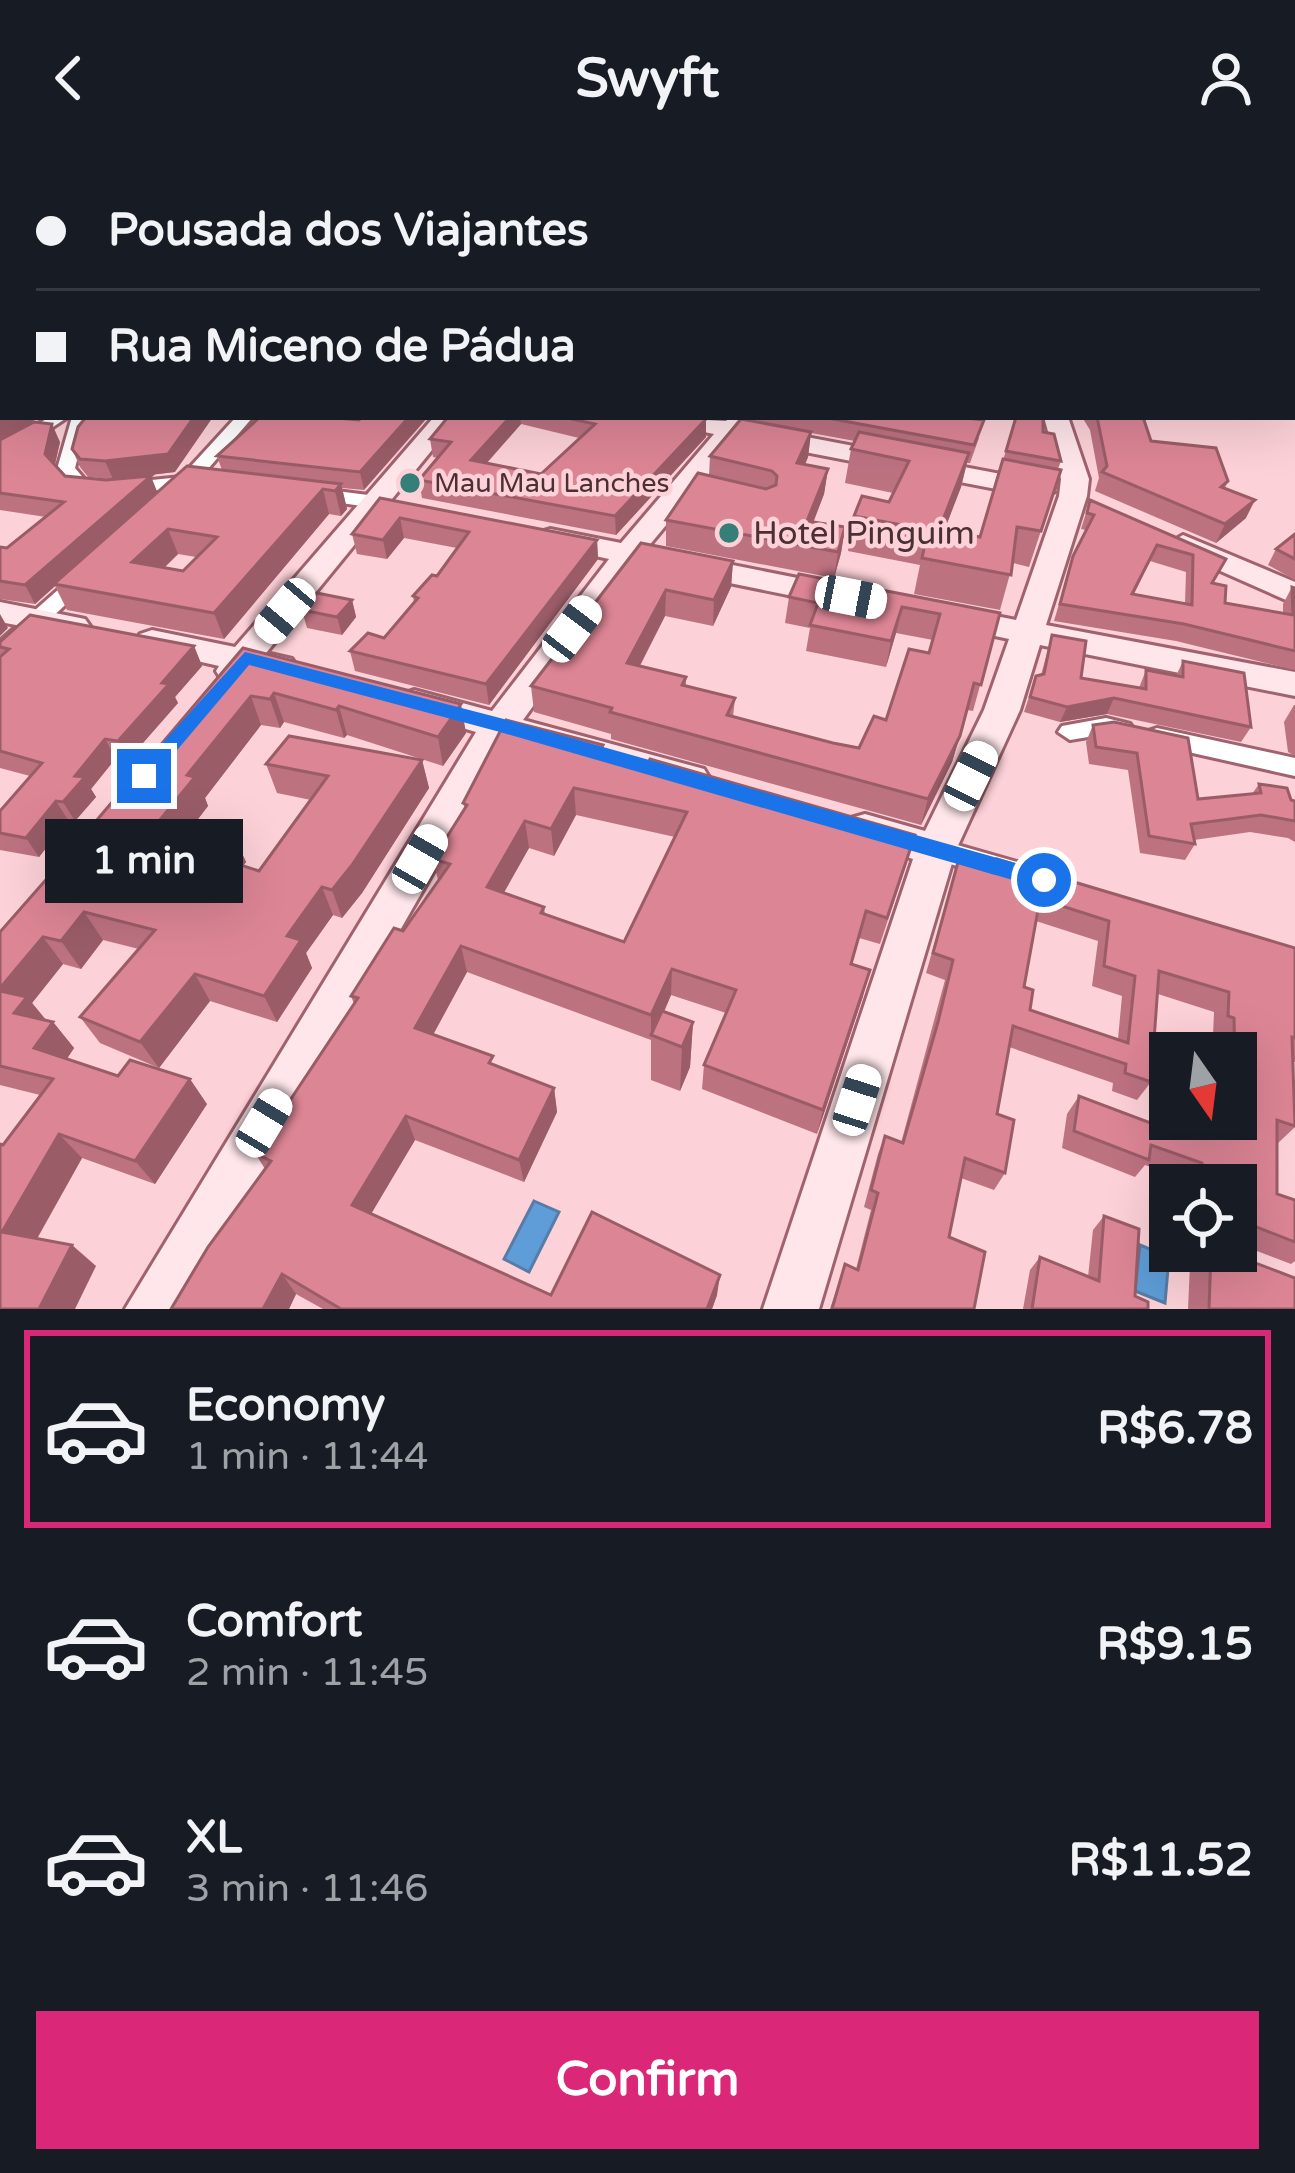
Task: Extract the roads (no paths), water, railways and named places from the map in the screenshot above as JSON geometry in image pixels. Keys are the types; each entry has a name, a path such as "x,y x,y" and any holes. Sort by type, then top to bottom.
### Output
{"main road":[{"path":"214,693 444,420"},
{"path":"695,420 737,424 1083,500"},
{"path":"791,1309 936,850 1002,710 1083,500 1057,420"},
{"path":"153,1309 500,725 628,554 737,424"},
{"path":"376,502 422,511"},
{"path":"514,530 873,602"},
{"path":"1154,531 1295,594"},
{"path":"918,610 1295,684"},
{"path":"0,612 245,658 309,675"},
{"path":"373,692 730,790"},
{"path":"822,817 936,850"}],"street":[{"path":"0,458 56,420"},
{"path":"79,420 67,469 80,486 113,489 213,483"},
{"path":"156,511 190,481 242,420"},
{"path":"283,491 376,502"},
{"path":"0,653 105,557"},
{"path":"1070,732 1106,726 1295,766"},
{"path":"936,850 1044,880"}],"water":[{"path":"534,1201 559,1212 529,1272 504,1259"},
{"path":"1140,1245 1149,1249 1149,1272 1168,1272 1165,1303 1135,1291"}],"place":[{"name":"Mau Mau Lanches","path":"410,483"},
{"name":"Hotel Pinguim","path":"729,533"}]}
